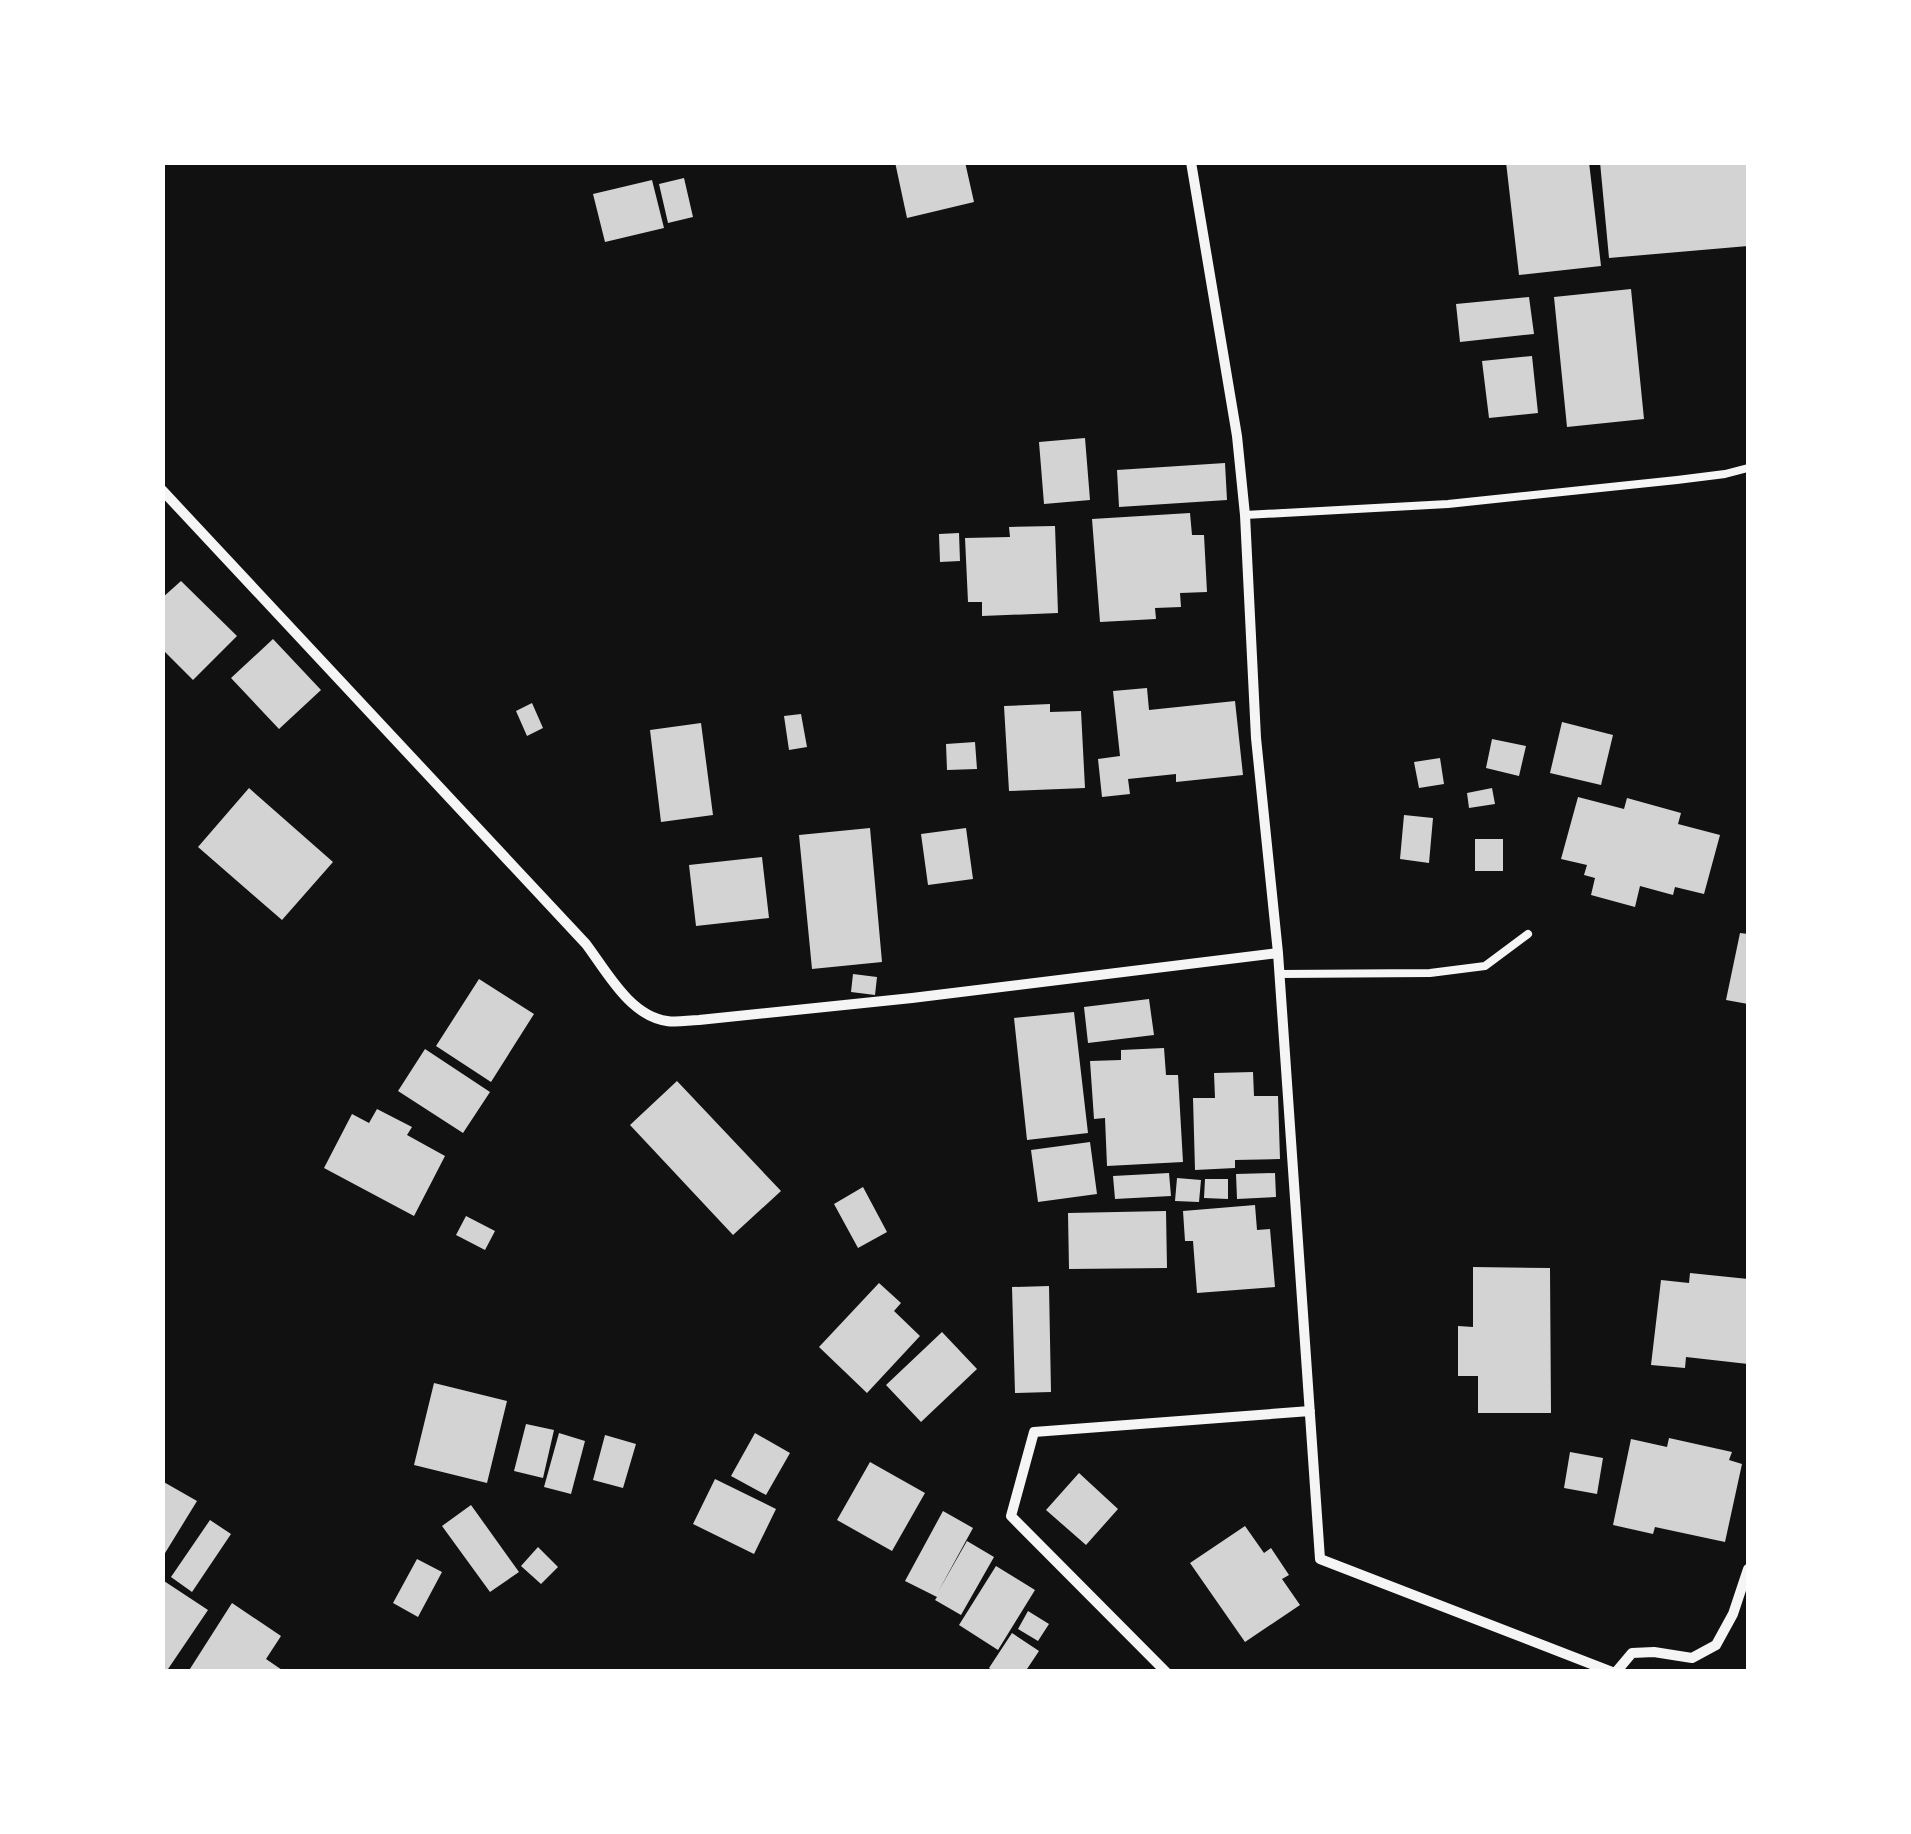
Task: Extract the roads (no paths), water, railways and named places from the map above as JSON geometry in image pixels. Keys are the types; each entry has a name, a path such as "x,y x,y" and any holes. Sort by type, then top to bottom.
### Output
{"street":[{"path":"1191,162 1237,436 1245,515 1256,738 1278,954 1320,1559 1614,1672 1632,1653 1692,1658 1716,1645 1733,1614 1748,1570"},
{"path":"162,490 586,944 622,992 644,1013 666,1021 700,1020 1278,954"},
{"path":"1166,1672 1011,1516 1034,1432 1310,1411"}],"lane":[{"path":"1245,515 1448,504 1725,474 1748,468"},
{"path":"1279,974 1430,973 1484,966 1528,934"}]}
